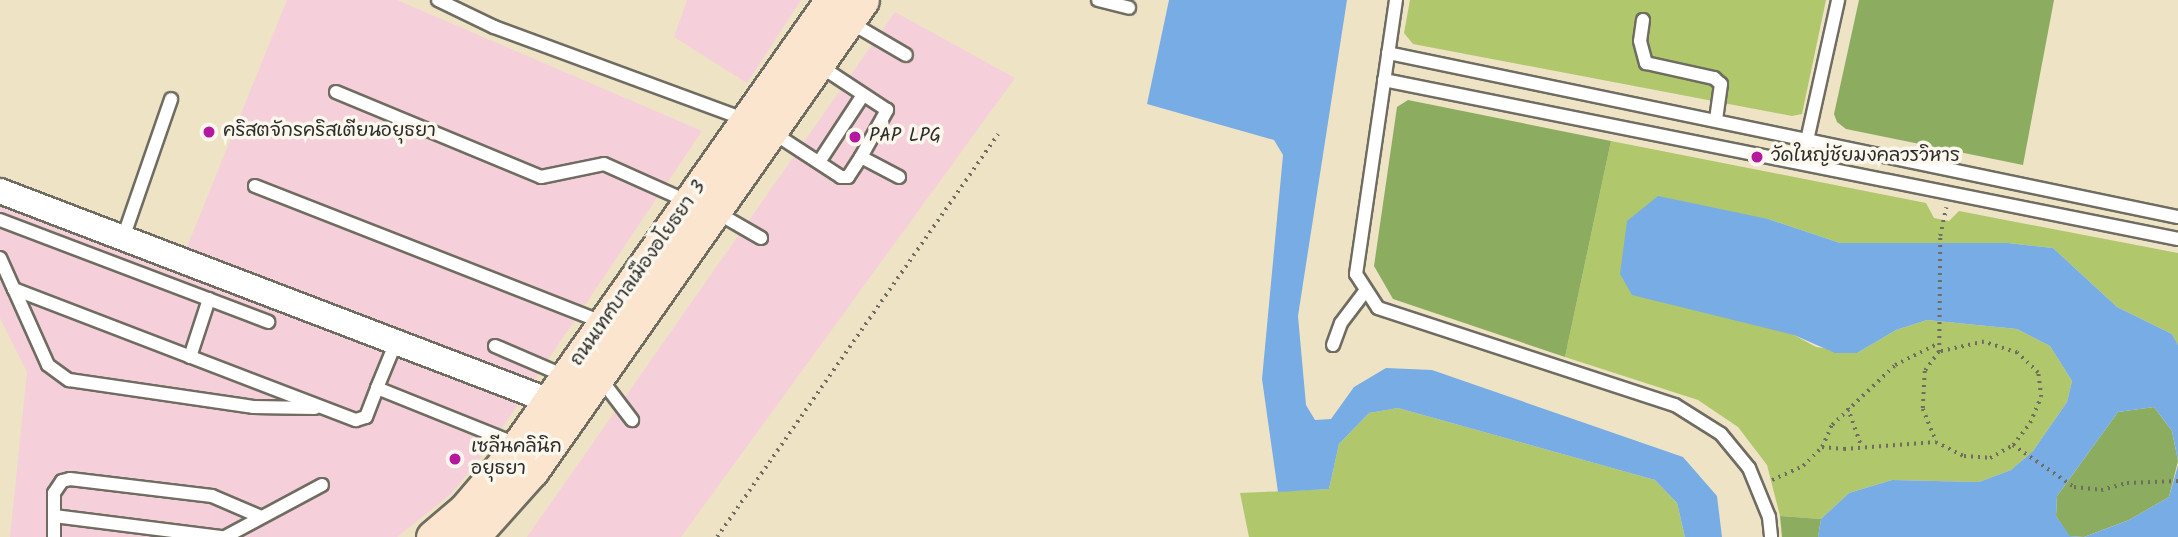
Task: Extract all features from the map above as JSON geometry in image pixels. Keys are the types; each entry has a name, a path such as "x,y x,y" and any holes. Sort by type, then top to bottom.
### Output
{"street":[{"name":"ถนนเทศบาลเมืองอโยธยา 3","path":"765,117 817,64 847,7"},
{"name":"ถนนเทศบาลเมืองอโยธยา 3","path":"433,537 465,510 571,384 847,7"},
{"path":"0,191 396,342 571,384"},
{"name":"ถนนเทศบาลเมืองอโยธยา 3","path":"472,537 532,470 571,384 605,323 702,206"}],"lane":[{"path":"438,0 494,27 765,117 819,162 844,177 861,157 888,113 817,64"},
{"path":"1098,0 1129,8"},
{"path":"1396,0 1356,274 1378,308 1675,405 1721,434 1749,468 1771,537"},
{"path":"1802,163 1838,0"},
{"path":"847,7 906,55"},
{"path":"1643,20 1640,41 1646,63 1714,78 1721,84 1716,121"},
{"path":"1388,53 2178,216"},
{"path":"1384,80 2178,239"},
{"path":"336,92 541,177 604,164 702,206 761,238"},
{"path":"819,162 863,94"},
{"path":"123,238 171,99"},
{"path":"861,157 899,177"},
{"path":"1949,193 1953,170"},
{"path":"255,186 605,323"},
{"path":"0,220 268,322"},
{"path":"0,258 48,365 69,380 253,407 326,408"},
{"path":"13,289 356,420 366,417 396,342"},
{"path":"1333,345 1341,323 1366,290"},
{"path":"190,357 209,299"},
{"path":"495,346 571,384 632,420"},
{"path":"377,388 519,445"},
{"path":"54,537 54,493 62,481 70,479 212,496 261,517"},
{"path":"54,516 223,537 322,485"}],"path":[{"path":"717,537 998,134"},
{"path":"1939,352 1937,327 1940,236 1949,193"},
{"path":"1822,447 1862,448 1936,442 1964,456 1990,458 2012,446 2030,424 2041,397 2038,373 2017,353 1983,342 1939,352 1925,371 1923,409 1936,442"},
{"path":"1757,487 1802,466 1822,447 1832,425 1895,365 1937,344"},
{"path":"1848,408 1862,448"},
{"path":"2012,446 2074,487 2101,490 2165,479 2178,481"}],"shaded area":[{"path":"287,0 397,0 702,131 488,449 450,495 397,537 10,537 27,372 0,318 0,201 178,269"},
{"path":"687,0 801,0 747,83 674,37"},
{"path":"895,12 1015,78 681,537 527,537"}],"green space":[{"path":"1410,0 1826,0 1802,114 1792,116 1413,44 1404,33"},
{"path":"1859,0 2054,0 2023,165 1846,129 1837,122 1834,114"},
{"path":"1408,100 1611,141 1565,357 1393,299 1374,266 1397,107"},
{"path":"1611,141 1926,203 1934,218 1949,221 1959,211 2178,253 2178,345 2172,334 2117,307 2053,248 2008,243 1840,243 1768,219 1794,335 1816,347 1857,353 1896,330 1927,320 2017,329 2050,346 2072,381 2067,402 2033,451 2011,470 1979,482 1892,480 1849,493 1821,519 1780,516 1767,465 1738,427 1698,400 1565,357"},
{"path":"2154,407 2172,431 2178,461 2169,497 2129,520 2084,537 2069,536 2056,516 2057,496 2118,412"},
{"path":"1398,408 1655,480 1677,503 1685,537 1249,537 1240,493 1329,489 1339,444 1369,413"},
{"path":"1780,516 1821,519 1818,537 1782,537"}],"water":[{"path":"1169,0 1347,0 1298,316 1306,405 1315,420 1331,419 1354,387 1386,368 1432,370 1683,457 1717,496 1722,537 1685,537 1677,503 1655,480 1398,408 1369,413 1339,444 1329,489 1278,492 1262,379 1283,155 1274,140 1147,104"},
{"path":"1658,196 1768,219 1840,243 2008,243 2053,248 2117,307 2172,334 2178,345 2178,461 2172,431 2154,407 2118,412 2057,496 2056,516 2070,536 2084,537 1818,537 1821,519 1849,493 1892,480 1979,482 2011,470 2033,451 2067,402 2072,381 2050,346 2017,329 1927,320 1896,330 1857,353 1835,353 1794,335 1632,295 1620,274 1627,221"},
{"path":"2178,465 2178,537 2084,537 2129,520 2169,497"}],"place":[{"name":"คริสตจักรคริสเตียนอยุธยา","path":"209,132"},
{"name":"PAP LPG","path":"855,137"},
{"name":"วัดใหญ่ชัยมงคลวรวิหาร","path":"1757,157"},
{"name":"เซลีนคลินิก อยุธยา","path":"455,459"}]}
